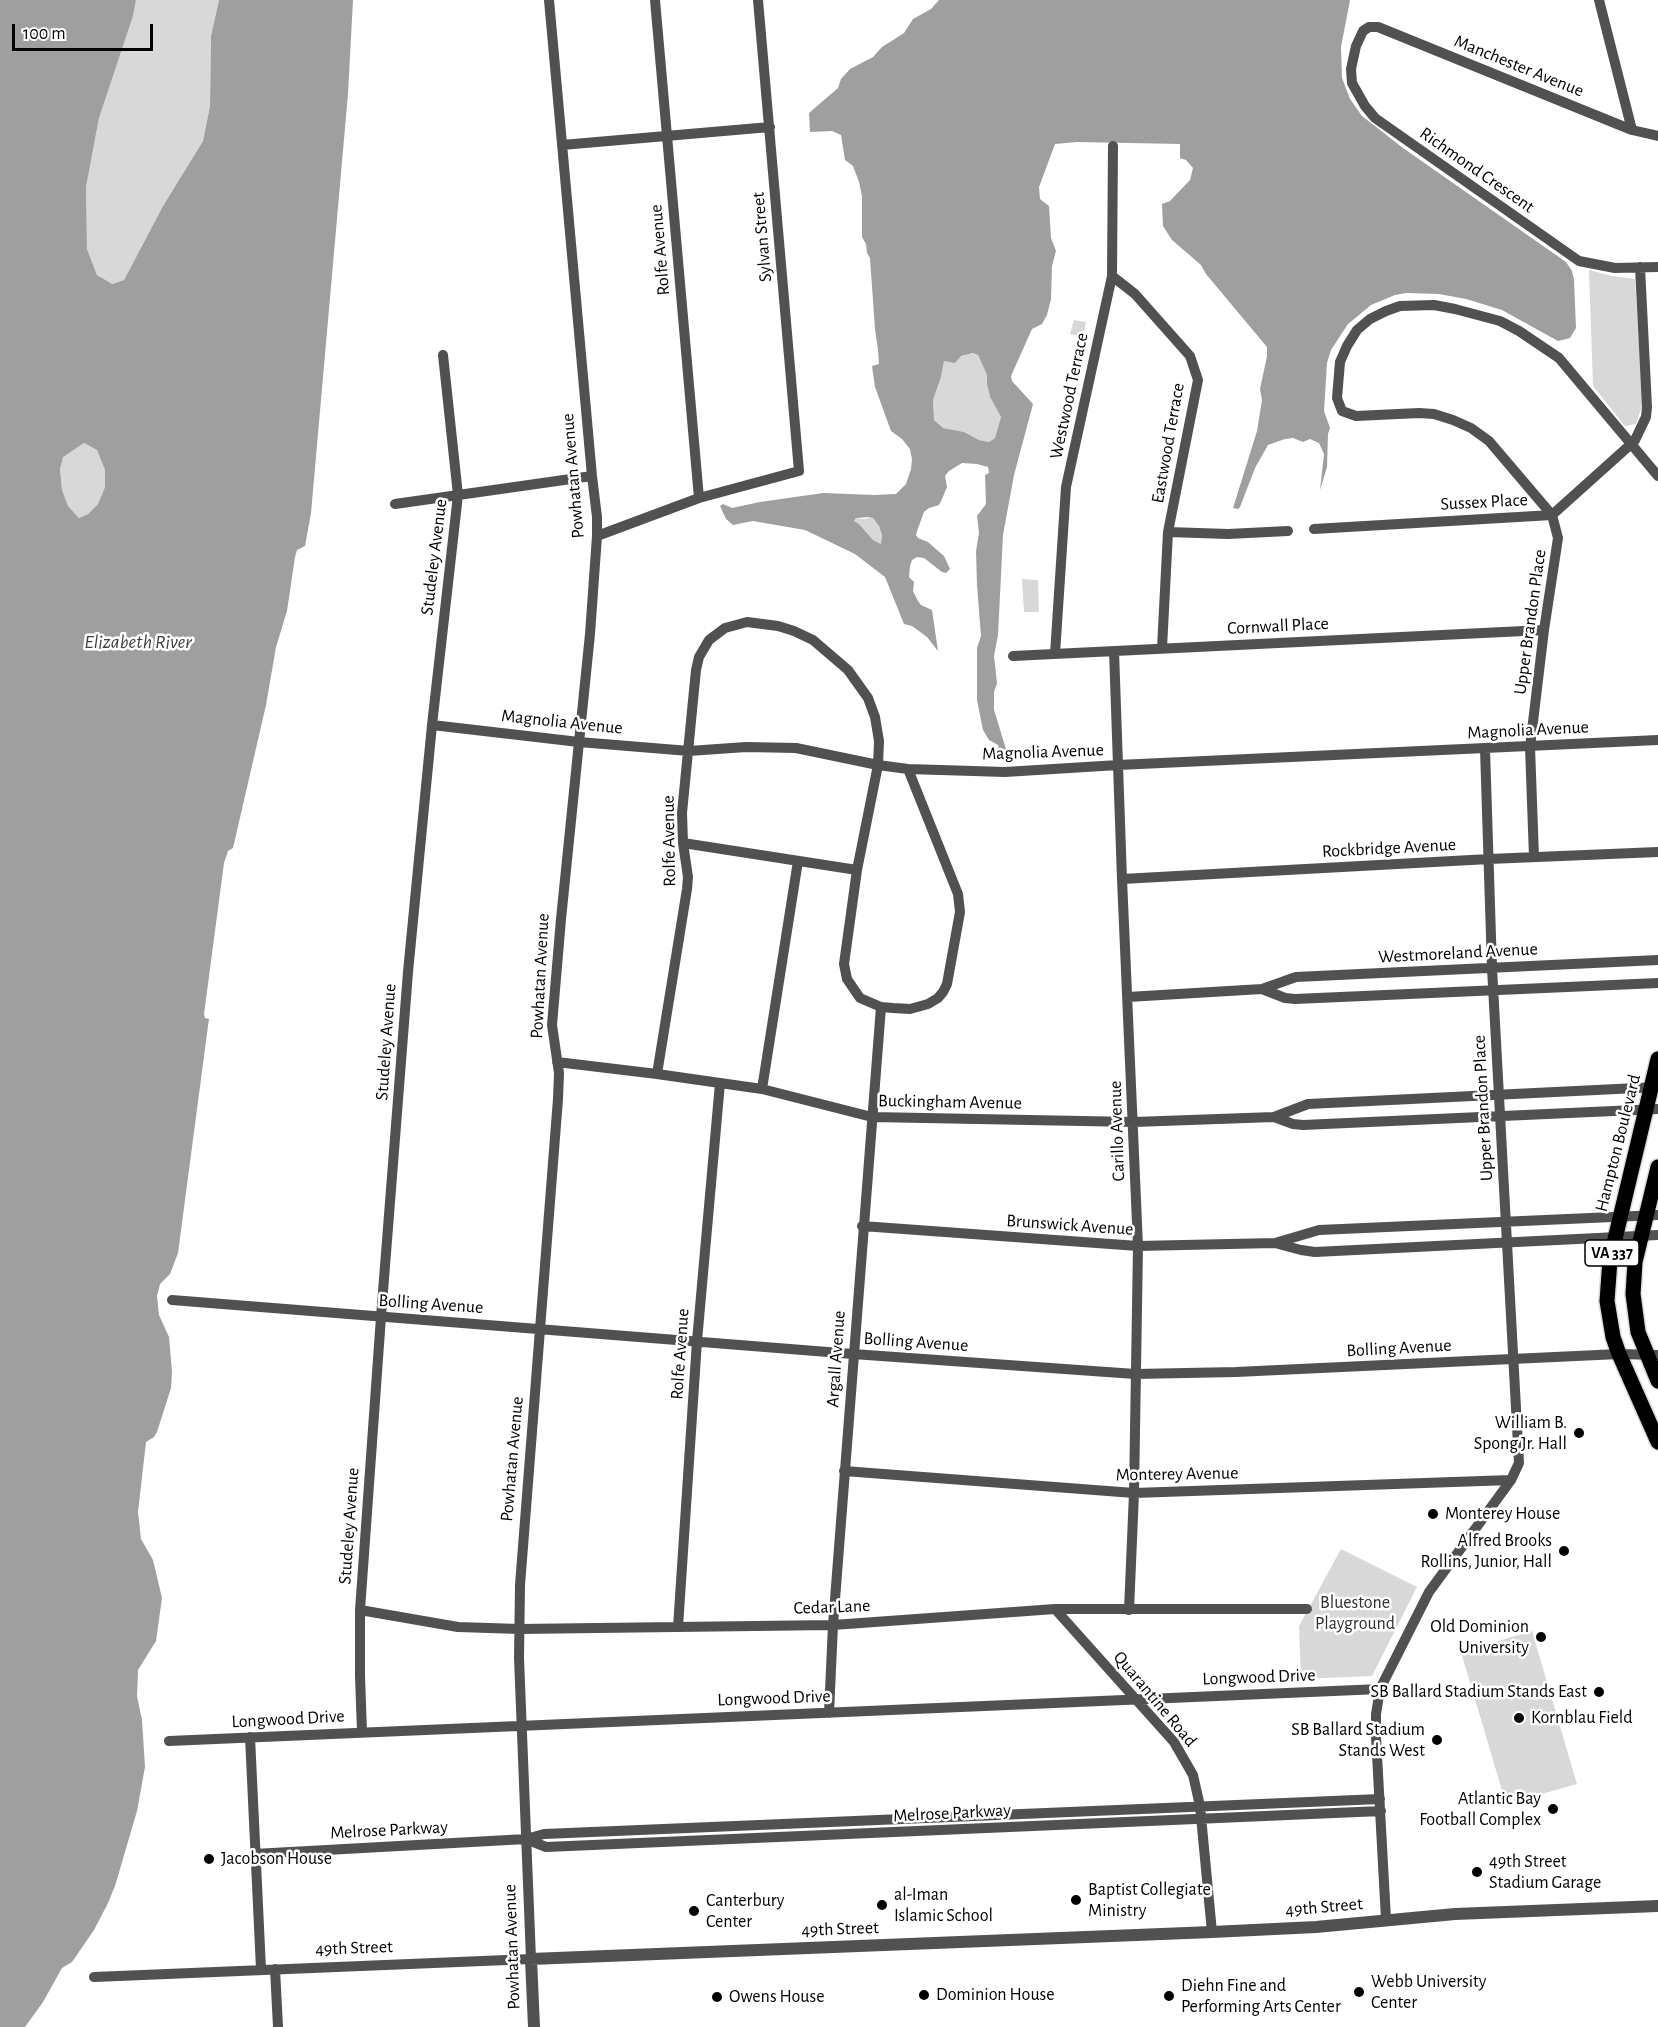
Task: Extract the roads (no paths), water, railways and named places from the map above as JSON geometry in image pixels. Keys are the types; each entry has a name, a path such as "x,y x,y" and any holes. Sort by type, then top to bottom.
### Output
{"main road":[{"name":"Hampton Boulevard","path":"1658,1059 1652,1109 1615,1238 1608,1278 1607,1301 1613,1337 1619,1354 1658,1442"},
{"name":"VA 337","path":"1658,1167 1652,1216 1642,1236 1635,1262 1633,1294 1638,1332 1652,1355 1658,1381"}],"street":[{"name":"Powhatan Avenue","path":"534,2027 521,1726 520,1585 558,1099 557,1062 552,1025 597,536 549,0"},
{"name":"Rolfe Avenue","path":"655,0 699,498"},
{"name":"Sylvan Street","path":"699,498 799,471 758,0"},
{"path":"1599,0 1632,130"},
{"name":"Manchester Avenue","path":"1369,27 1387,30 1632,130 1658,136"},
{"name":"Richmond Crescent","path":"1369,27 1363,31 1356,46 1351,76 1356,92 1375,118 1579,261 1615,268 1658,267"},
{"path":"562,145 770,127"},
{"name":"Westwood Terrace","path":"1055,654 1066,487 1112,276 1113,146"},
{"path":"1630,445 1641,429 1647,407 1640,267"},
{"name":"Eastwood Terrace","path":"1112,276 1135,294 1190,356 1198,380 1168,532 1162,648"},
{"path":"1552,514 1490,441 1471,428 1434,414 1348,415 1342,411 1337,398 1340,362 1357,330 1386,310 1400,306 1434,305 1500,321 1520,331 1559,358 1658,476"},
{"name":"Studeley Avenue","path":"362,1732 360,1611 381,1317 407,982 432,724 458,495 443,355"},
{"name":"Sussex Place","path":"1314,529 1552,514 1630,445"},
{"path":"395,504 592,476"},
{"path":"597,536 699,498"},
{"name":"Upper Brandon Place","path":"1534,857 1530,747 1558,538 1552,514"},
{"path":"1168,532 1228,534 1288,531"},
{"name":"Rolfe Avenue","path":"657,1074 687,889 687,871 682,843 682,813 696,670 704,647 716,633 735,624 758,622 794,631 813,640 849,670 868,698 875,717 879,741 878,765 857,870 844,964 847,979 860,998 881,1007"},
{"name":"Cornwall Place","path":"1013,656 1544,630"},
{"name":"Carillo Avenue","path":"1114,651 1138,1246 1134,1493 1129,1610"},
{"name":"Magnolia Avenue","path":"432,724 579,742 689,751 784,747 878,765 1005,772 1658,740"},
{"name":"Upper Brandon Place","path":"1485,749 1504,1222 1519,1463 1511,1480"},
{"path":"881,1007 910,1008 938,999 947,984 960,912 958,894 908,768"},
{"path":"682,843 857,870"},
{"name":"Rockbridge Avenue","path":"1122,879 1658,852"},
{"path":"762,1089 798,861"},
{"name":"Westmoreland Avenue","path":"1128,997 1262,989 1296,977 1658,960"},
{"name":"Westmoreland Avenue","path":"1262,989 1285,998 1295,999 1658,983"},
{"name":"Argall Avenue","path":"829,1713 832,1625 881,1007"},
{"name":"Buckingham Avenue","path":"557,1062 762,1089 872,1118 1134,1122 1274,1117 1308,1104 1655,1088"},
{"name":"Rolfe Avenue","path":"678,1627 697,1341 720,1083"},
{"name":"Buckingham Avenue","path":"1274,1117 1303,1125 1652,1109"},
{"name":"Brunswick Avenue","path":"862,1226 1138,1246 1275,1243 1319,1230 1652,1216"},
{"name":"Brunswick Avenue","path":"1275,1243 1315,1252 1658,1235"},
{"name":"Bolling Avenue","path":"172,1300 1135,1374 1236,1372 1619,1354 1652,1355"},
{"name":"Monterey Avenue","path":"844,1471 1134,1493 1511,1480"},
{"path":"1386,1919 1376,1714 1380,1689 1429,1593 1511,1480"},
{"name":"Cedar Lane","path":"360,1611 458,1627 519,1629 832,1625 1055,1609 1307,1609"},
{"name":"Quarantine Road","path":"1055,1609 1174,1742 1193,1775 1202,1818 1212,1932"},
{"name":"Longwood Drive","path":"169,1741 1380,1689"},
{"path":"250,1737 261,1969"},
{"name":"Melrose Parkway","path":"254,1854 526,1839 544,1834 1380,1799"},
{"name":"Melrose Parkway","path":"526,1839 546,1847 1381,1811"},
{"name":"49th Street","path":"94,1977 1212,1932 1316,1927 1455,1914 1658,1906"},
{"path":"275,1969 278,2027"}],"water":[{"name":"Elizabeth River","path":"0,0 136,0 133,16 99,118 86,187 87,249 97,275 112,284 124,280 163,206 203,141 210,106 211,36 219,0 353,0 348,94 311,513 305,546 297,550 295,557 287,611 276,647 266,705 233,848 228,851 224,863 204,1014 205,1018 209,1019 178,1253 170,1274 160,1284 157,1296 159,1315 169,1337 172,1372 171,1388 157,1432 146,1442 138,1512 141,1539 153,1560 162,1598 156,1641 138,1670 137,1696 142,1720 145,1767 137,1811 115,1886 94,1930 72,1962 62,1968 43,2002 25,2027 0,2027","holes":["84,443 97,450 105,470 105,487 98,504 88,514 79,518 68,506 62,490 60,469 63,457"]},
{"path":"939,0 1350,0 1341,47 1342,78 1350,99 1362,116 1403,148 1566,262 1572,271 1574,280 1576,328 1570,338 1558,341 1502,310 1466,299 1439,294 1406,293 1371,305 1348,324 1331,350 1327,363 1324,411 1330,428 1327,467 1320,490 1324,454 1319,443 1310,439 1303,442 1293,438 1285,439 1268,445 1255,468 1240,507 1233,508 1257,431 1262,400 1260,389 1267,347 1201,265 1172,240 1163,226 1162,204 1170,201 1190,180 1193,168 1186,160 1180,158 1180,144 1077,142 1055,144 1039,187 1040,199 1049,206 1051,238 1056,251 1052,266 1051,299 1047,315 1042,324 1032,329 1011,376 1012,381 1033,404 1014,475 1003,535 998,635 994,656 997,683 994,692 994,710 1006,749 1000,751 998,745 989,740 983,730 977,700 977,648 981,636 977,585 976,551 979,533 977,516 986,504 985,475 989,473 988,467 962,463 949,471 945,476 947,487 939,505 924,512 917,531 918,538 928,542 944,556 950,569 946,573 942,572 924,558 917,557 912,560 910,566 909,577 914,582 913,591 918,601 932,610 938,651 927,637 912,626 904,624 885,577 855,554 805,530 753,521 733,525 726,519 720,506 723,504 732,508 823,493 896,494 906,484 911,469 910,449 891,431 875,387 872,366 879,364 878,350 870,258 862,237 862,196 859,182 853,166 845,160 841,135 832,131 810,132 809,113 838,88 841,79 850,69 873,57 882,47 904,33 913,19 931,9","holes":["973,353 978,355 987,375 990,397 1001,417 995,438 989,442 979,440 964,432 943,428 934,420 933,400 944,361 955,363 961,356","856,518 873,518 879,526 882,535 881,544 873,540 854,521"]}],"place":[{"name":"William B. Spong Jr. Hall","path":"1579,1433"},
{"name":"Monterey House","path":"1433,1514"},
{"name":"Alfred Brooks Rollins, Junior, Hall","path":"1564,1551"},
{"name":"Old Dominion University","path":"1541,1637"},
{"name":"SB Ballard Stadium Stands East","path":"1599,1692"},
{"name":"Kornblau Field","path":"1519,1718"},
{"name":"SB Ballard Stadium Stands West","path":"1437,1740"},
{"name":"Atlantic Bay Football Complex","path":"1553,1809"},
{"name":"Jacobson House","path":"209,1859"},
{"name":"49th Street Stadium Garage","path":"1477,1872"},
{"name":"Baptist Collegiate Ministry","path":"1076,1900"},
{"name":"al-Iman Islamic School","path":"882,1905"},
{"name":"Canterbury Center","path":"694,1911"},
{"name":"Webb University Center","path":"1359,1992"},
{"name":"Dominion House","path":"924,1995"},
{"name":"Diehn Fine and Performing Arts Center","path":"1169,1996"},
{"name":"Owens House","path":"717,1997"}],"park label":[{"name":"Bluestone Playground","path":"1355,1613"}]}
